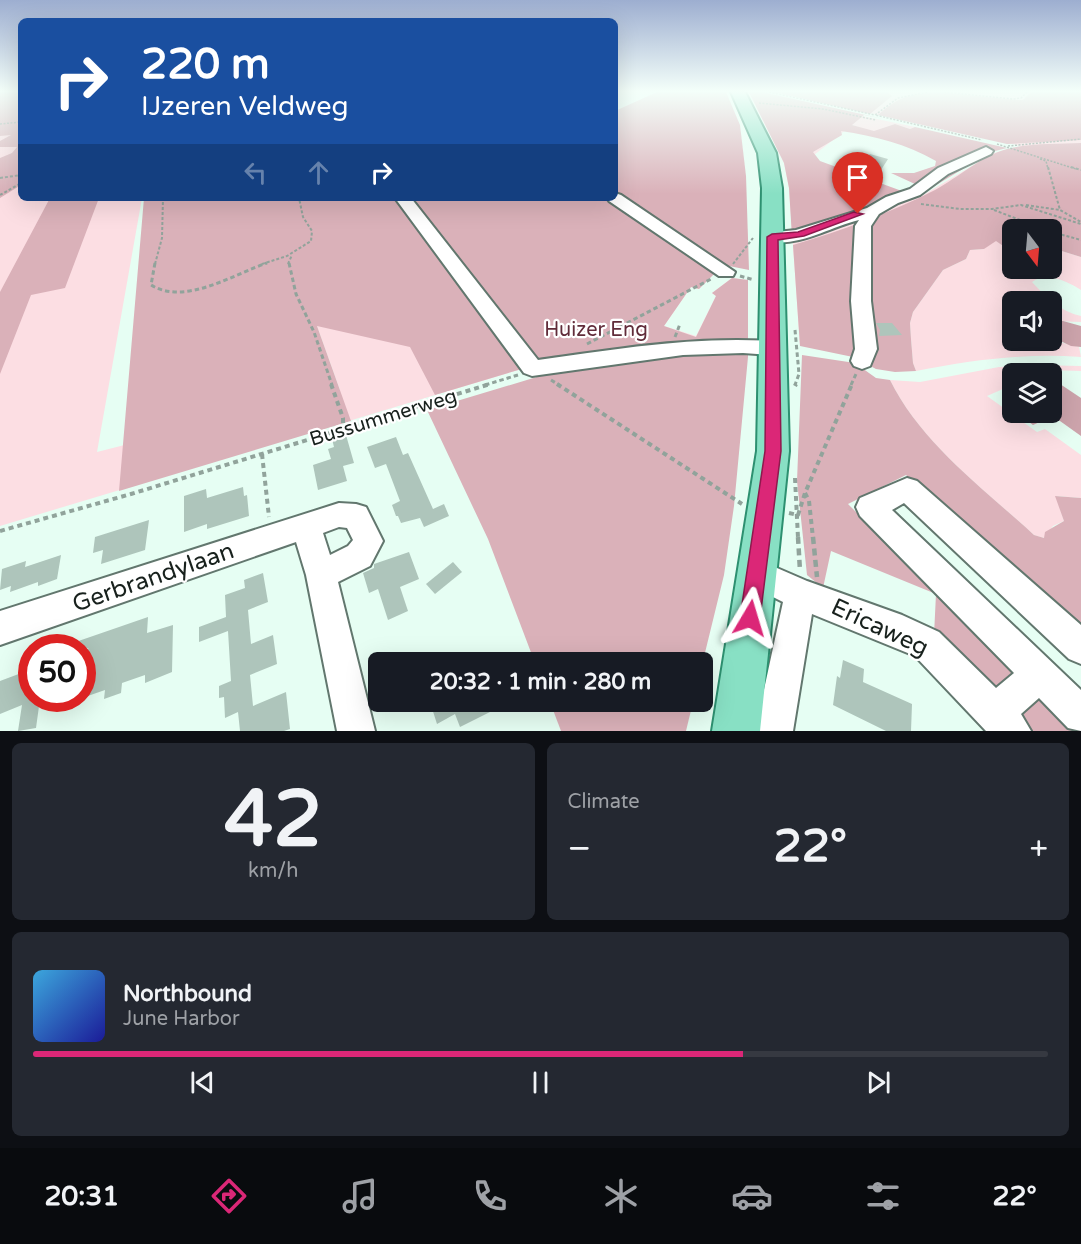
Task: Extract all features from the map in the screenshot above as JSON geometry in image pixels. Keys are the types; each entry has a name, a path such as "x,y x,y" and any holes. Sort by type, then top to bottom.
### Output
{"main road":[{"path":"736,731 773,451 773,348 764,241 772,188 767,153 754,126"}],"street":[{"path":"764,241 801,234 842,219 873,211 892,200 915,192 943,171 989,145"},
{"path":"618,200 726,272"},
{"path":"405,201 532,368 671,350 750,346 773,348"},
{"path":"862,361 866,349 861,301 863,226 873,211"},
{"path":"1081,647 907,489 870,507 1081,715"},
{"name":"Gerbrandylaan","path":"0,628 306,525 339,515 356,516 368,541 358,556 321,575"},
{"path":"306,525 321,575 356,731"},
{"name":"Ericaweg","path":"756,573 927,644 1003,722"},
{"path":"774,731 810,597"},
{"path":"1003,722 1040,675"}],"path":[{"path":"915,126 989,145 1008,146 1081,139"},
{"path":"989,145 1008,146 1081,170"},
{"path":"1008,146 1046,161 1060,210"},
{"path":"0,178 18,175"},
{"path":"0,195 18,185"},
{"path":"892,200 960,209 992,209 1021,205 1060,210 1081,223"},
{"path":"163,201 162,238 151,285 159,290 192,291 215,285 236,277 248,269 293,254 311,241 312,231 303,217 300,201"},
{"path":"1021,205 1081,223"},
{"path":"992,209 1018,219"},
{"path":"1062,236 1081,240"},
{"path":"585,345 618,331 684,290 726,272 764,241"},
{"path":"293,254 288,264 290,274 296,294 314,332 344,418 343,429"},
{"path":"798,515 805,493 862,361"},
{"path":"532,368 737,502 746,505"},
{"name":"Bussummerweg","path":"0,531 262,454 519,375 532,368"},
{"path":"262,454 271,537"},
{"path":"805,493 809,501 810,597"}],"green space":[{"name":"Huizer Eng","path":"0,126 18,126 18,201 141,201 97,452 340,390 317,326 716,272 699,289 691,287 664,326 696,336 716,296 712,293 732,278 748,280 748,357 541,375 525,368 0,526"},
{"path":"0,126 18,126 18,187 0,198 0,158 12,153 17,147 0,147 0,141 11,135 0,136"},
{"path":"618,126 740,126 746,176 749,270 724,265 618,195"},
{"path":"766,126 851,126 809,159 918,198 994,153 1021,146 930,126 1081,126 1081,254 1062,238 1062,219 1002,219 1002,237 997,241 1002,245 1002,279 1038,279 1032,282 1041,291 1002,291 1002,351 1062,351 1062,342 1079,347 1081,357 998,358 916,371 913,363 910,323 913,312 943,270 966,259 970,250 984,249 995,232 800,346 789,188 784,163"},
{"path":"766,126 856,126 874,131 889,126 910,129 915,127 1007,148 991,152 928,190 891,173 914,173 935,166 936,161 890,142 841,131 842,135 813,152 820,161 910,194 792,237 789,188 784,163"},
{"path":"855,126 889,126 874,132"},
{"path":"927,126 1081,126 1081,140 1007,144"},
{"path":"1081,143 1081,257 1062,251 1062,219 1002,219 1002,245 996,241 984,249 970,250 966,259 943,270 913,312 910,323 913,363 916,371 895,372 876,369 853,357 800,346 793,245 847,228 901,206 935,190 997,152 1044,144"},
{"path":"48,201 98,201 65,288 31,295 0,374 0,292"},
{"path":"144,201 614,201 716,272 699,289 691,287 664,326 696,337 716,296 712,293 732,278 748,280 748,357 734,506 724,575 705,652 531,652 488,539 427,410 540,376 525,368 435,395 410,347 317,326 351,421 119,491"},
{"path":"1062,251 1081,257 1081,290 1055,279 1062,279"},
{"path":"1062,308 1081,316 1081,322 1062,321"},
{"path":"802,355 855,363 876,378 890,380 903,403 936,445 1034,535 1044,538 1045,532 1064,521 1055,496 1081,498 1081,634 906,475 848,504 1019,675 994,695 934,635 936,594 831,551 823,588 807,575 797,481"},
{"path":"1062,366 1081,366 1081,371 1062,370"},
{"path":"1002,367 1002,389 987,396 1002,407 1002,423 1024,423 1037,432 1045,429 1081,455 1081,498 1056,496 1064,521 1053,526 1044,538 1034,535 936,445 903,403 890,380 920,382"},
{"path":"1034,693 1050,703 1078,731 1026,731 1012,716"},
{"path":"554,712 691,712 686,731 561,731"}],"shaded area":[{"path":"1062,321 1081,326 1081,347 1062,342"},
{"path":"1062,385 1081,398 1081,436 1062,422"}],"building":[{"path":"870,154 888,159 876,178 846,170"},
{"path":"876,323 892,323 902,335 879,336 880,330"},
{"path":"346,435 354,463 343,466 347,481 318,490 313,465 331,459 328,449 334,447 332,439"},
{"path":"396,437 403,455 408,453 433,509 444,504 449,516 424,527 420,518 401,523 396,516 392,505 400,501 386,464 375,468 367,447"},
{"path":"243,487 244,496 247,495 249,516 207,529 207,524 184,532 184,496 206,489 207,498"},
{"path":"149,520 145,550 101,564 103,550 93,553 95,537"},
{"path":"409,552 419,579 400,587 408,611 388,620 378,589 369,593 363,573 374,568 374,564"},
{"path":"61,555 57,579 38,586 38,582 10,592 11,586 0,590 2,569 26,561 25,567"},
{"path":"453,562 462,572 435,594 426,584"},
{"path":"263,573 268,602 248,610 251,644 273,635 277,664 250,675 253,706 286,692 290,729 240,731 238,712 225,718 224,697 219,698 219,686 231,681 228,631 199,642 199,627 226,617 225,595 245,588 244,580"},
{"path":"148,617 147,633 173,625 172,672 145,683 145,675 122,683 121,693 104,699 105,690 96,693 96,635"},
{"path":"843,660 864,669 863,682 912,704 911,731 886,731 833,705 837,676 840,678"},
{"path":"18,674 18,707 0,714 0,681"},
{"path":"21,712 38,712 36,728 18,731"},
{"path":"433,712 490,712 460,727 455,714 437,724"}],"route":[{"path":"750,618 773,451 772,237 801,234 858,214"}]}
